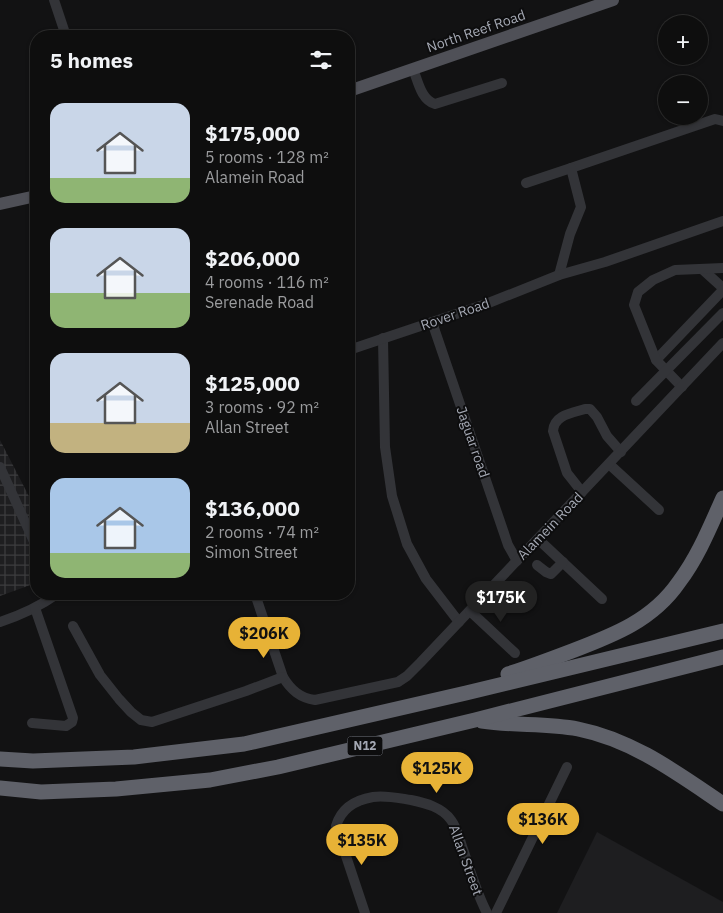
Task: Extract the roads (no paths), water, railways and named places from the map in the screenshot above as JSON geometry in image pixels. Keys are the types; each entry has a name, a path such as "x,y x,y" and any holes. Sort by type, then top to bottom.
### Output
{"highway":[{"path":"466,693 487,681 610,637 648,615 665,600 679,582 693,560 723,498"},
{"name":"N12","path":"0,759 33,761 134,757 244,744 723,631"},
{"name":"N12","path":"0,788 41,792 116,789 210,780 278,767 475,720 723,657"},
{"path":"475,720 504,725 576,729 604,736 649,755 723,804"}],"main road":[{"name":"North Reef Road","path":"355,88 613,0"},
{"path":"0,204 30,197"}],"street":[{"path":"54,0 64,30"},
{"path":"413,68 424,97 428,102 435,104 502,84"},
{"path":"526,183 715,119 723,121"},
{"path":"559,275 570,234 581,208 571,168"},
{"name":"Rover Road","path":"355,348 486,304 559,275 605,262 723,221"},
{"path":"682,387 656,360 634,305 638,292 653,280 675,270 723,268"},
{"path":"656,360 723,289 702,269"},
{"path":"636,401 723,313"},
{"name":"Jaguar road","path":"432,322 508,545 517,561"},
{"path":"383,338 385,447 392,496 407,544 426,579 459,622"},
{"name":"Alamein Road","path":"284,677 289,687 296,694 306,699 315,700 398,682 407,676 723,343"},
{"path":"582,492 568,473 553,431 556,420 590,409 597,417 607,436 621,452"},
{"path":"609,464 659,510"},
{"path":"0,467 30,533"},
{"path":"538,539 602,599"},
{"path":"537,565 551,574 563,562"},
{"path":"0,622 21,615 48,600"},
{"path":"73,626 100,675 131,712 141,720 152,722 284,677 257,600"},
{"path":"32,723 66,726 72,722 73,718 35,608"},
{"path":"470,611 515,654"},
{"path":"496,913 567,767"},
{"name":"Allan Street","path":"365,913 336,826 339,817 345,810 362,800 375,797 390,797 427,803 442,811 451,819 477,892 487,913"}]}
